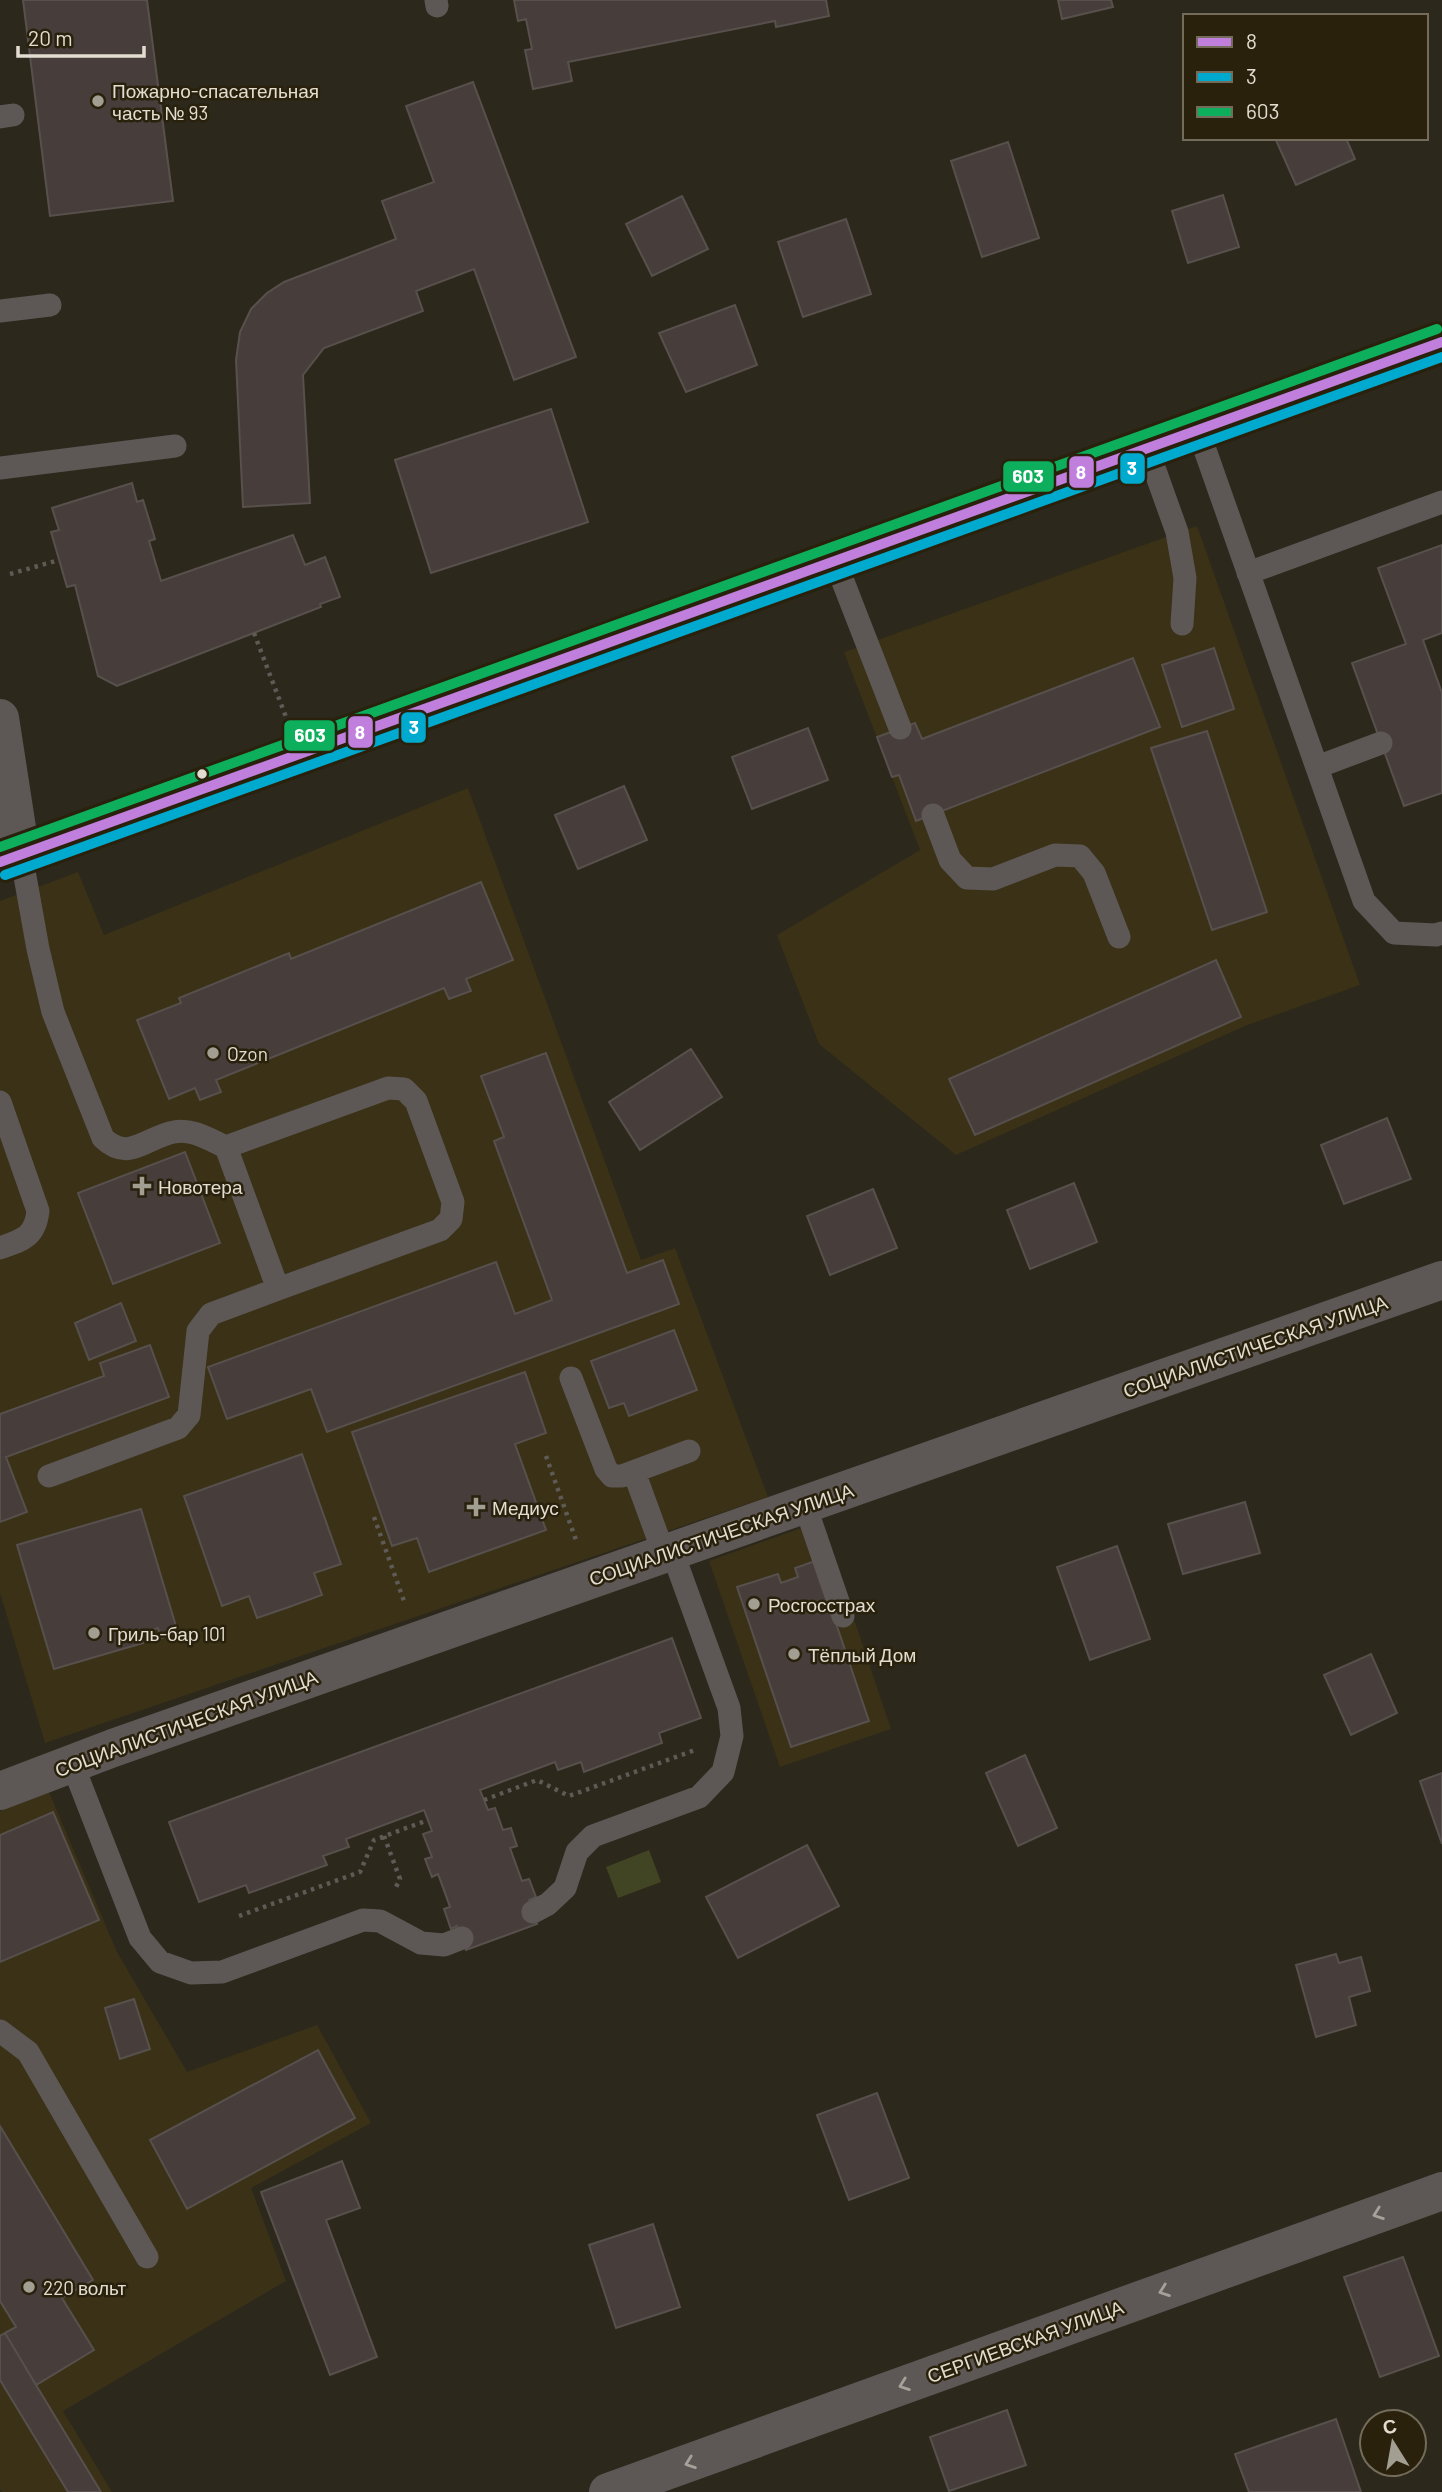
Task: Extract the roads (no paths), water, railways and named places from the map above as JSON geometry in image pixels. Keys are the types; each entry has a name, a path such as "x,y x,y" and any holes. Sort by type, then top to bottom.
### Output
{"street":[{"path":"0,718 8,780 11,858 1442,342"},
{"name":"СОЦИАЛИСТИЧЕСКАЯ УЛИЦА","path":"0,1791 72,1763 1442,1280"},
{"name":"СЕРГИЕВСКАЯ УЛИЦА","path":"608,2492 1442,2191"}],"lane":[{"path":"0,311 50,305"},
{"path":"1198,430 1364,901 1394,933 1442,933"},
{"path":"0,468 175,446"},
{"path":"1147,449 1177,532 1185,578 1182,624"},
{"path":"1248,573 1442,502"},
{"path":"835,561 900,728"},
{"path":"1317,767 1381,743"},
{"path":"933,815 950,860 967,878 993,879 1055,855 1080,856 1094,873 1119,937"},
{"path":"11,858 38,949 53,1012 103,1138 114,1148 128,1149 174,1132 191,1132 226,1147 388,1088 404,1089 416,1101 453,1202 451,1219 440,1230 211,1314 198,1331 189,1415 178,1428 49,1475"},
{"path":"0,1102 38,1211 36,1227 25,1238 2,1240"},
{"path":"226,1147 278,1289"},
{"path":"571,1378 606,1469 612,1476 622,1476 689,1451"},
{"path":"533,1912 548,1904 565,1888 577,1852 593,1836 699,1797 723,1772 732,1737 729,1708 634,1472"},
{"path":"805,1504 843,1616"},
{"path":"72,1763 140,1938 160,1962 191,1973 222,1972 363,1920 380,1921 421,1943 444,1945 462,1938"},
{"path":"0,2032 28,2052 148,2256"}],"place":[{"name":"Пожарно-спасательная часть № 93","path":"98,101"},
{"name":"Ozon","path":"213,1053"},
{"name":"Новотера","path":"142,1186"},
{"name":"Медиус","path":"476,1507"},
{"name":"Росгосстрах","path":"754,1604"},
{"name":"Гриль-бар 101","path":"94,1633"},
{"name":"Тёплый Дом","path":"794,1654"},
{"name":"220 вольт","path":"29,2287"}]}
